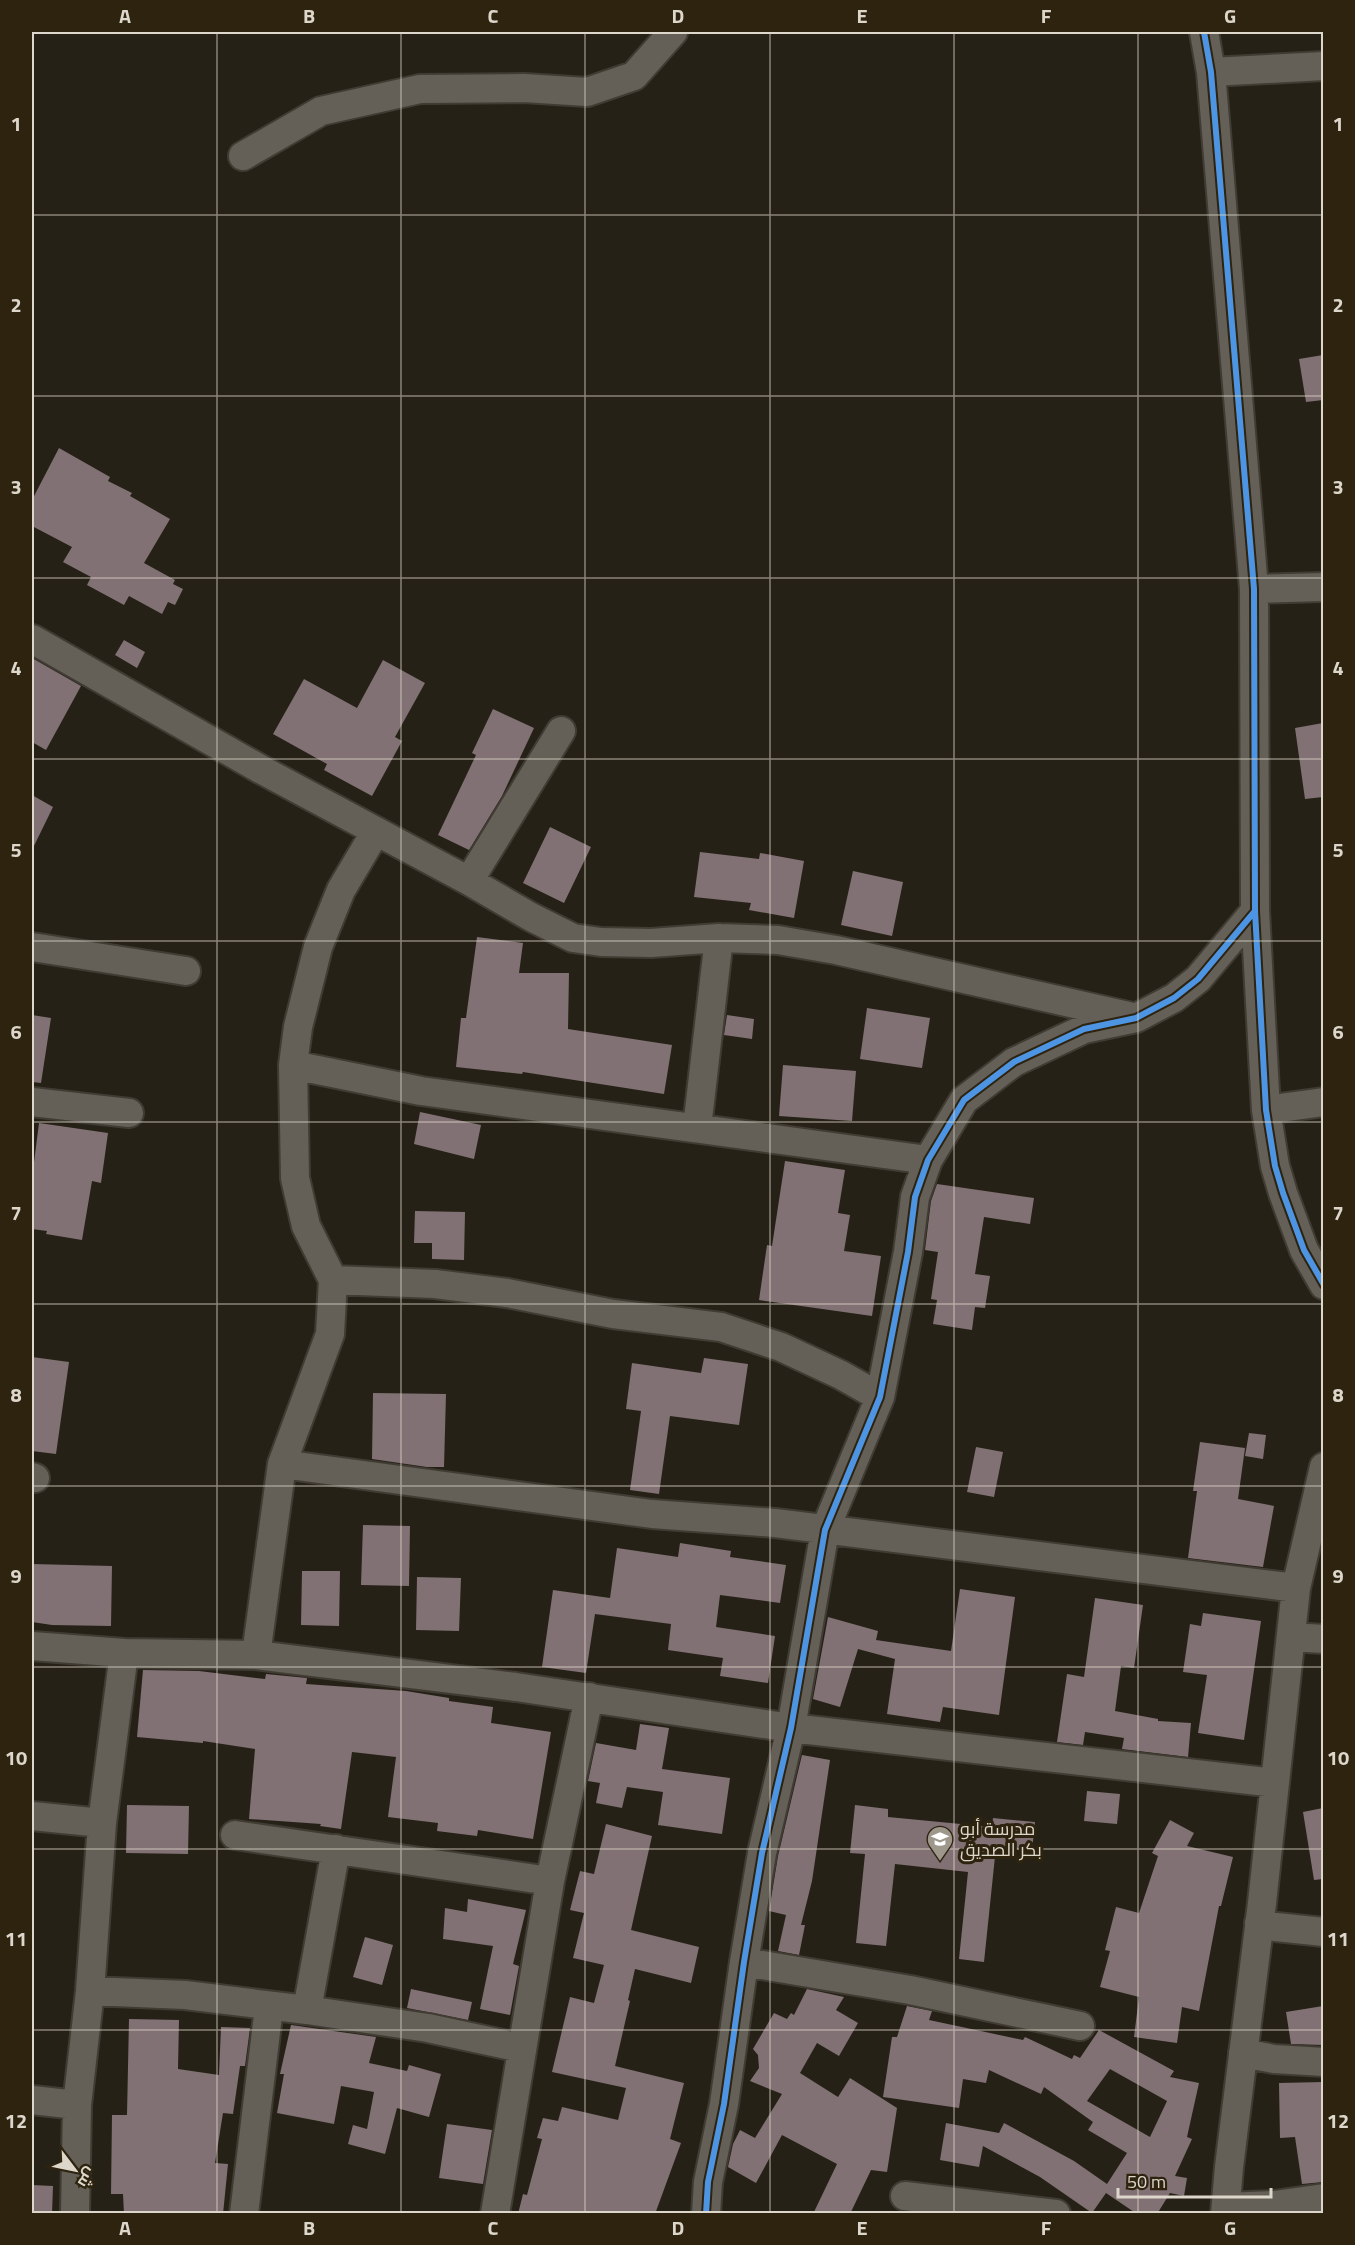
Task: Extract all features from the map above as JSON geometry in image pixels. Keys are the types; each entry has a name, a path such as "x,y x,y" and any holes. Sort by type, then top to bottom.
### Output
{"street":[{"path":"243,156 321,111 420,89 524,88 586,92 634,76 674,32"},
{"path":"1204,32 1211,72 1254,589 1255,911 1266,1110 1282,1194 1304,1250 1323,1285"},
{"path":"1211,72 1323,66"},
{"path":"1254,589 1323,587"},
{"path":"32,639 262,770 573,938 600,942 651,943 718,938 778,940 836,950 1136,1018"},
{"path":"469,880 561,731"},
{"path":"256,1655 282,1464 330,1334 333,1280 306,1226 295,1179 293,1065 298,1027 318,947 341,890 376,831"},
{"path":"706,2214 708,2182 724,2104 762,1853 791,1728 825,1530 880,1397 908,1252 915,1197 928,1160 964,1100 1014,1062 1083,1029 1136,1018 1174,998 1198,979 1255,911"},
{"path":"697,1128 718,938"},
{"path":"32,947 186,971"},
{"path":"293,1065 421,1091 928,1160"},
{"path":"32,1102 129,1113"},
{"path":"1266,1110 1323,1102"},
{"path":"333,1280 435,1284 507,1293 613,1314 721,1327 781,1347 841,1375 880,1397"},
{"path":"282,1464 652,1514 776,1524 1296,1588"},
{"path":"1323,1467 1319,1503 1296,1588 1229,2167 1226,2210 1323,2198"},
{"path":"1291,1637 1323,1639"},
{"path":"32,1646 124,1653 256,1655 589,1697 791,1728 1275,1783"},
{"path":"75,2214 77,2105 90,1991 102,1823 124,1653"},
{"path":"495,2214 520,2048 550,1881 589,1697"},
{"path":"32,1815 102,1823"},
{"path":"235,1835 550,1881"},
{"path":"307,2010 336,1849"},
{"path":"1259,1923 1323,1932"},
{"path":"744,1962 910,1990 1080,2026"},
{"path":"90,1991 186,1995 307,2010 428,2028 520,2048"},
{"path":"244,2214 269,2007"},
{"path":"1243,2053 1274,2059 1323,2062"},
{"path":"32,2100 77,2105"},
{"path":"905,2196 1056,2214"}],"building":[{"path":"1323,355 1323,400 1306,402 1299,359"},
{"path":"59,448 110,477 108,481 132,493 130,496 170,519 144,563 175,580 173,584 183,589 175,605 168,602 162,614 129,596 124,605 87,585 91,577 63,562 72,547 32,526 32,500"},
{"path":"124,640 145,652 137,668 115,655"},
{"path":"32,658 81,686 46,750 32,742"},
{"path":"383,660 425,683 395,737 402,741 372,796 324,770 327,764 273,734 304,679 357,708"},
{"path":"493,709 534,728 502,796 469,850 438,835 476,755 472,753"},
{"path":"1323,723 1323,797 1305,799 1295,728"},
{"path":"32,795 53,807 32,850"},
{"path":"550,827 591,847 564,903 523,883"},
{"path":"700,852 759,859 760,853 804,861 794,918 749,910 751,903 694,897"},
{"path":"853,871 903,882 892,936 841,925"},
{"path":"477,937 523,943 519,973 569,973 568,1029 672,1045 664,1094 523,1072 522,1074 456,1067 461,1018 466,1018"},
{"path":"867,1008 930,1018 922,1068 860,1059"},
{"path":"32,1015 51,1018 41,1083 32,1082"},
{"path":"727,1015 754,1019 752,1039 724,1035"},
{"path":"783,1065 856,1071 852,1121 779,1116"},
{"path":"420,1112 481,1125 474,1159 414,1144"},
{"path":"39,1123 108,1133 101,1183 92,1181 82,1240 46,1234 47,1231 32,1229 32,1178"},
{"path":"785,1161 845,1170 838,1213 850,1215 844,1251 881,1256 872,1316 759,1300 767,1245 772,1246"},
{"path":"937,1184 1034,1198 1030,1224 984,1217 975,1274 990,1276 985,1308 975,1307 972,1330 933,1324 937,1300 931,1299 938,1252 925,1250 931,1201"},
{"path":"415,1211 465,1212 464,1260 432,1259 432,1243 414,1243"},
{"path":"32,1357 69,1362 56,1454 32,1451"},
{"path":"704,1358 748,1364 739,1425 670,1416 659,1494 630,1490 641,1411 626,1409 632,1363 701,1373"},
{"path":"373,1393 446,1394 444,1467 427,1467 372,1459"},
{"path":"1249,1433 1266,1435 1263,1459 1245,1456"},
{"path":"1200,1442 1245,1448 1238,1499 1274,1506 1263,1567 1188,1558 1197,1491 1193,1491"},
{"path":"976,1447 1003,1452 994,1497 967,1492"},
{"path":"363,1525 410,1526 409,1586 361,1585"},
{"path":"680,1543 731,1551 730,1557 786,1565 780,1603 720,1595 716,1627 775,1636 768,1683 720,1676 723,1658 668,1650 671,1624 595,1614 586,1673 542,1667 553,1590 610,1598 617,1548 678,1557"},
{"path":"32,1564 112,1566 111,1626 52,1625 32,1622"},
{"path":"302,1571 340,1571 339,1626 301,1625"},
{"path":"417,1577 461,1578 459,1631 416,1630"},
{"path":"960,1589 1015,1597 999,1715 943,1707 940,1722 887,1714 895,1659 858,1649 840,1707 813,1699 828,1617 878,1631 876,1640 951,1651"},
{"path":"1095,1598 1143,1605 1134,1668 1121,1666 1115,1711 1158,1719 1158,1721 1191,1723 1188,1757 1122,1749 1124,1738 1085,1732 1083,1745 1057,1742 1067,1674 1084,1677"},
{"path":"1203,1613 1261,1621 1244,1740 1198,1733 1207,1675 1183,1672 1190,1624 1201,1626"},
{"path":"143,1670 199,1671 265,1679 266,1674 307,1678 306,1684 406,1691 449,1698 449,1701 493,1707 491,1723 551,1732 533,1839 478,1830 477,1836 437,1831 438,1823 388,1817 396,1757 352,1752 341,1829 320,1826 321,1824 249,1819 255,1749 203,1741 203,1743 137,1737"},
{"path":"640,1724 669,1728 662,1769 730,1778 722,1834 658,1825 663,1792 627,1787 622,1808 596,1803 600,1783 588,1781 596,1743 636,1750"},
{"path":"802,1755 830,1760 812,1881 801,1925 805,1925 799,1955 778,1951 786,1915 769,1911 778,1856"},
{"path":"1087,1791 1120,1794 1117,1824 1084,1821"},
{"path":"127,1805 189,1806 188,1854 126,1853"},
{"path":"855,1805 888,1809 888,1817 992,1827 993,1818 1035,1822 1032,1851 996,1847 984,1962 959,1959 968,1872 895,1864 886,1946 856,1943 865,1854 850,1853"},
{"path":"1323,1808 1323,1879 1314,1880 1303,1812"},
{"path":"1170,1820 1194,1833 1187,1846 1233,1857 1221,1906 1219,1906 1199,2011 1182,2007 1177,2043 1134,2037 1139,1997 1100,1987 1110,1951 1105,1950 1116,1907 1139,1913 1158,1856 1152,1853"},
{"path":"606,1824 652,1836 631,1930 699,1947 691,1983 635,1969 615,2066 684,2083 670,2139 681,2143 655,2214 518,2214 523,2194 527,2195 542,2139 537,2138 543,2118 558,2121 562,2107 618,2120 626,2088 552,2072 570,1997 594,2003 604,1965 573,1958 584,1913 570,1910 580,1871 594,1874"},
{"path":"468,1899 526,1910 513,1964 519,1966 510,2015 480,2009 493,1946 443,1939 445,1908 467,1912"},
{"path":"365,1937 393,1945 382,1985 353,1977"},
{"path":"411,1989 472,2002 468,2020 407,2008"},
{"path":"807,1989 844,1997 836,2010 858,2023 839,2056 817,2043 800,2073 838,2097 850,2078 897,2108 887,2172 871,2170 850,2214 813,2214 837,2164 782,2135 756,2183 728,2167 733,2144 740,2130 755,2138 782,2094 750,2081 759,2068 758,2055 753,2049 774,2013 787,2019 791,2013 794,2015"},
{"path":"907,2006 932,2011 929,2020 1023,2040 1025,2037 1072,2059 1074,2055 1080,2058 1099,2030 1174,2071 1170,2077 1199,2083 1187,2137 1192,2139 1175,2176 1187,2178 1184,2196 1170,2193 1157,2214 1137,2214 1106,2193 1092,2213 1040,2177 983,2146 979,2167 940,2160 946,2123 999,2133 1004,2123 1074,2161 1107,2184 1127,2153 1088,2130 1093,2122 1044,2087 1041,2094 989,2070 986,2083 963,2079 959,2108 883,2097 892,2037 897,2037","holes":["1110,2069 1167,2101 1150,2137 1087,2101"]},
{"path":"1323,2006 1323,2045 1291,2044 1286,2012"},
{"path":"129,2019 179,2020 178,2069 219,2075 221,2027 250,2028 245,2066 240,2066 233,2114 223,2113 215,2163 228,2164 223,2214 124,2214 123,2194 111,2194 112,2115 127,2115"},
{"path":"291,2025 376,2037 369,2063 407,2071 409,2065 441,2074 429,2117 397,2108 385,2154 348,2144 353,2125 367,2129 374,2092 341,2086 334,2124 277,2113 284,2074 280,2074"},
{"path":"1323,2082 1323,2182 1302,2184 1295,2137 1280,2138 1279,2083"},
{"path":"447,2124 492,2130 483,2184 439,2178"},
{"path":"32,2185 53,2186 52,2214 32,2214"}],"cycle path":[{"path":"1204,32 1211,72 1254,589 1255,911 1266,1110 1275,1166 1283,1193 1304,1250 1324,1285"},
{"path":"706,2214 708,2182 724,2104 762,1853 791,1728 825,1530 880,1397 908,1252 915,1197 928,1160 964,1100 1014,1062 1084,1029 1136,1018 1174,998 1198,979 1255,911"}],"place":[{"name":"مدرسة أبو بكر الصديق","path":"940,1862"}]}
